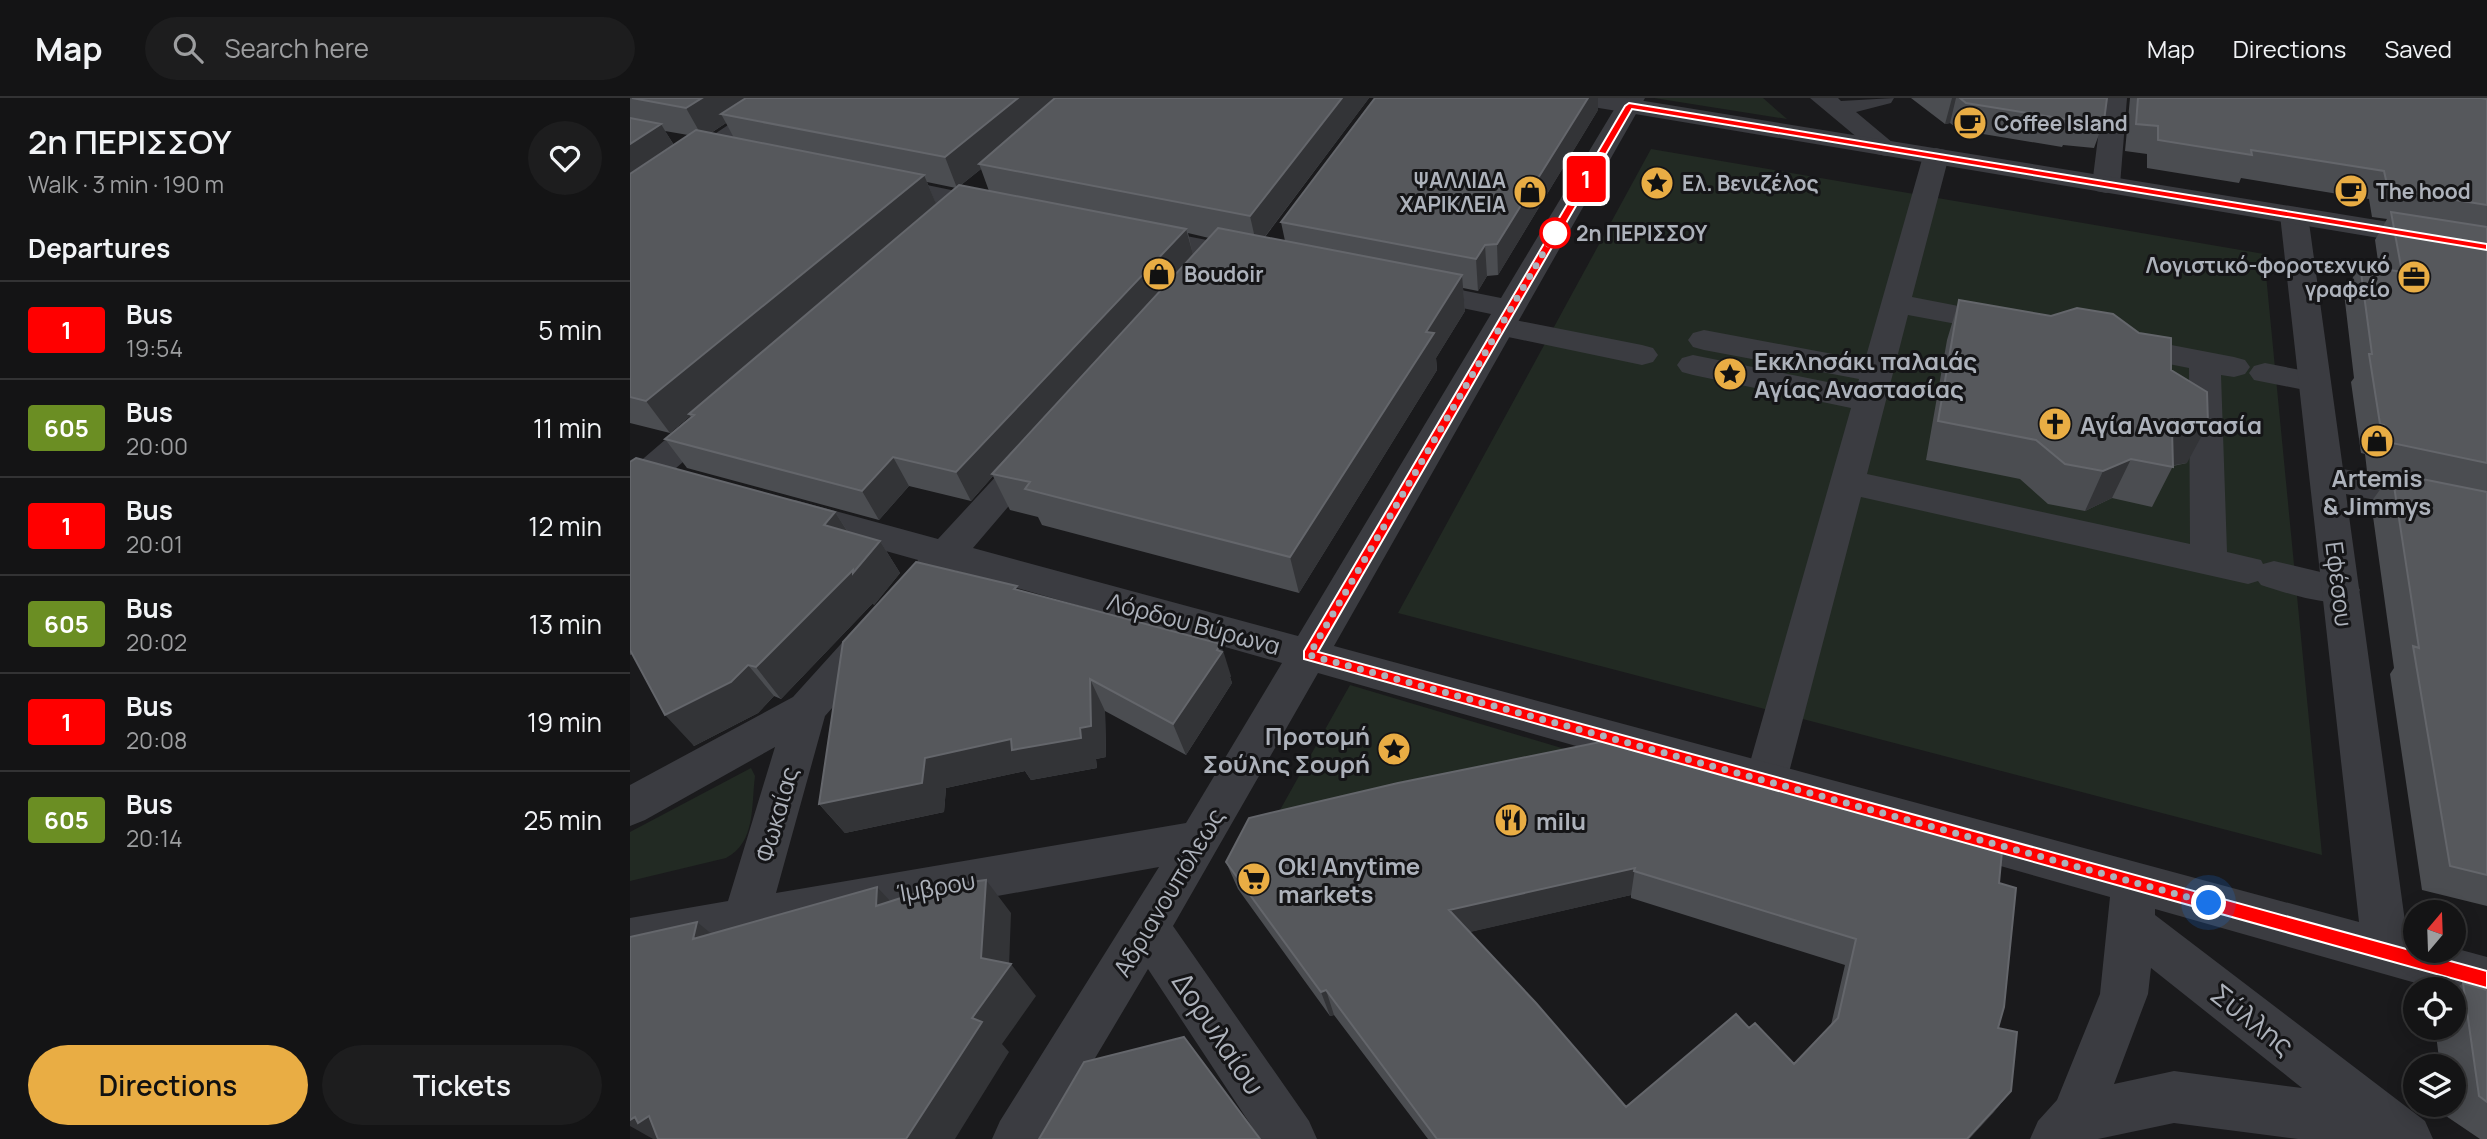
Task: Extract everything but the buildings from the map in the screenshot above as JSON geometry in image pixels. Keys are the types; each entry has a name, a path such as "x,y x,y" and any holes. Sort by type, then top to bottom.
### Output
{"street":[{"path":"630,202 786,98"},
{"path":"1581,98 1631,102 1886,148 2487,247"},
{"path":"1830,104 1882,98"},
{"path":"2106,184 2115,98"},
{"name":"Αδριανουπόλεως","path":"1018,1139 1200,840 1631,102"},
{"path":"1830,104 1886,148"},
{"path":"669,142 749,158"},
{"path":"1766,780 1936,156"},
{"path":"856,179 1018,211"},
{"path":"933,227 986,182"},
{"name":"Εφέσου","path":"2294,215 2386,952"},
{"path":"1112,230 1219,251 1272,257"},
{"path":"1196,277 1219,251"},
{"path":"1381,284 1648,343"},
{"path":"1894,303 2029,328"},
{"path":"2097,341 2315,383"},
{"path":"1698,353 1872,386"},
{"path":"2209,561 2235,367"},
{"path":"636,476 739,395"},
{"name":"Φωκαίας","path":"630,807 807,709 1057,431"},
{"path":"636,476 690,484"},
{"path":"2326,478 2487,510"},
{"path":"1847,482 2341,590"},
{"name":"Λόρδου Βύρωνα","path":"757,502 1766,780 2132,904 2386,952 2487,980"},
{"name":"Φωκαίας","path":"746,919 807,709"},
{"name":"Ίμβρου","path":"630,940 1200,840"},
{"path":"2066,1128 2124,994 2132,904"},
{"name":"Σύλλης","path":"2132,904 2407,1139"},
{"name":"Δορυλαίου","path":"1147,927 1291,1139"},
{"path":"2066,1128 2174,1097 2288,1111 2407,1139"}],"shaded area":[{"path":"1654,98 1763,98 1787,119"},
{"path":"1651,149 2264,254 2322,855 1398,613"},
{"path":"1350,685 1575,752 1343,807 1280,810"},
{"path":"751,768 755,776 750,823 743,843 736,851 726,858 630,881 630,832"}],"bus line":[{"name":"1","path":"2487,247 1629,106 1309,655 2487,980"}],"place":[{"name":"Coffee Island","path":"1970,123"},
{"name":"Ελ. Βενιζέλος","path":"1657,183"},
{"name":"The hood","path":"2351,191"},
{"name":"ΨΑΛΛΙΔΑ ΧΑΡΙΚΛΕΙΑ","path":"1530,192"},
{"name":"2η ΠΕΡΙΣΣΟΥ","path":"1555,233"},
{"name":"Boudoir","path":"1159,274"},
{"name":"Λογιστικό-φοροτεχνικό γραφείο","path":"2414,277"},
{"name":"Εκκλησάκι παλαιάς Αγίας Αναστασίας","path":"1730,374"},
{"name":"Αγία Αναστασία","path":"2055,424"},
{"name":"Artemis & Jimmys","path":"2377,441"},
{"name":"Προτομή Σούλης Σουρή","path":"1394,749"},
{"name":"milu","path":"1511,820"},
{"name":"Ok! Anytime markets","path":"1254,879"}],"route":[{"path":"1555,233 1309,655 2209,903"}]}
